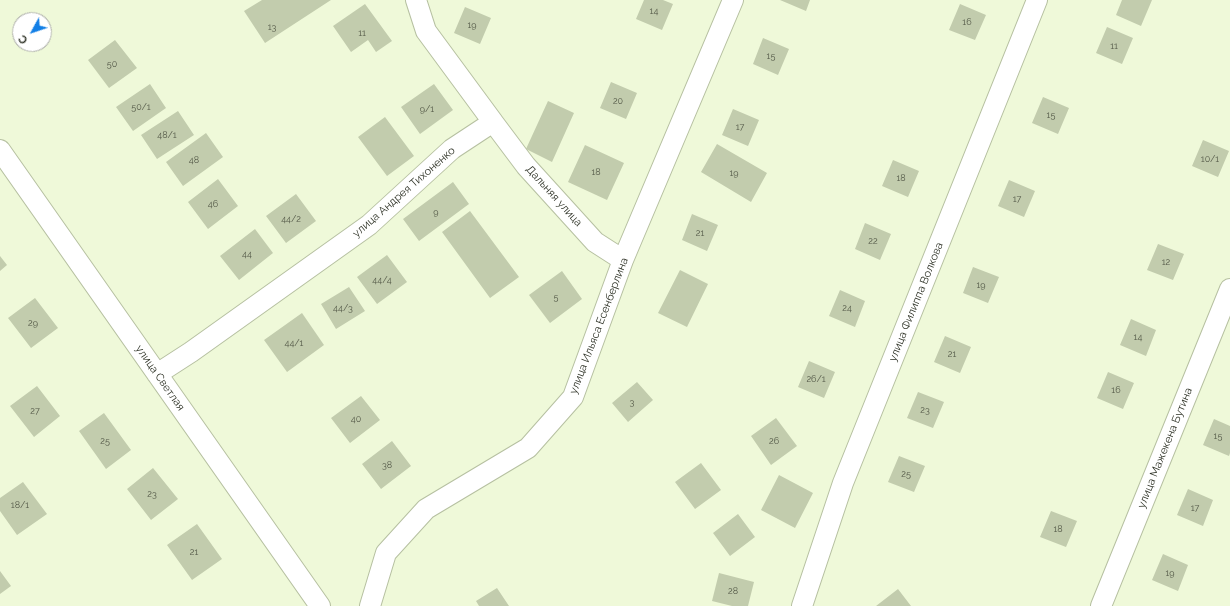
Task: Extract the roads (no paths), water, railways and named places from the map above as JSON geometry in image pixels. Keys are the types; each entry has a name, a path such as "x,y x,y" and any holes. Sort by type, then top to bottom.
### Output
{"street":[{"path":"416,0 426,32 493,122"},
{"name":"улица Ильяса Есенберлина","path":"370,606 386,553 426,509 528,448 572,397 623,260 733,0"},
{"name":"улица Филиппа Волкова","path":"802,606 843,483 1037,0"},
{"name":"Дальняя улица","path":"493,122 526,166 595,242 623,260"},
{"name":"улица Андрея Тихоненко","path":"157,374 191,352 369,225 452,149 493,122"},
{"name":"улица Светлая","path":"0,150 320,606"},
{"name":"улица Мажекена Бутина","path":"1101,606 1230,289"}]}
